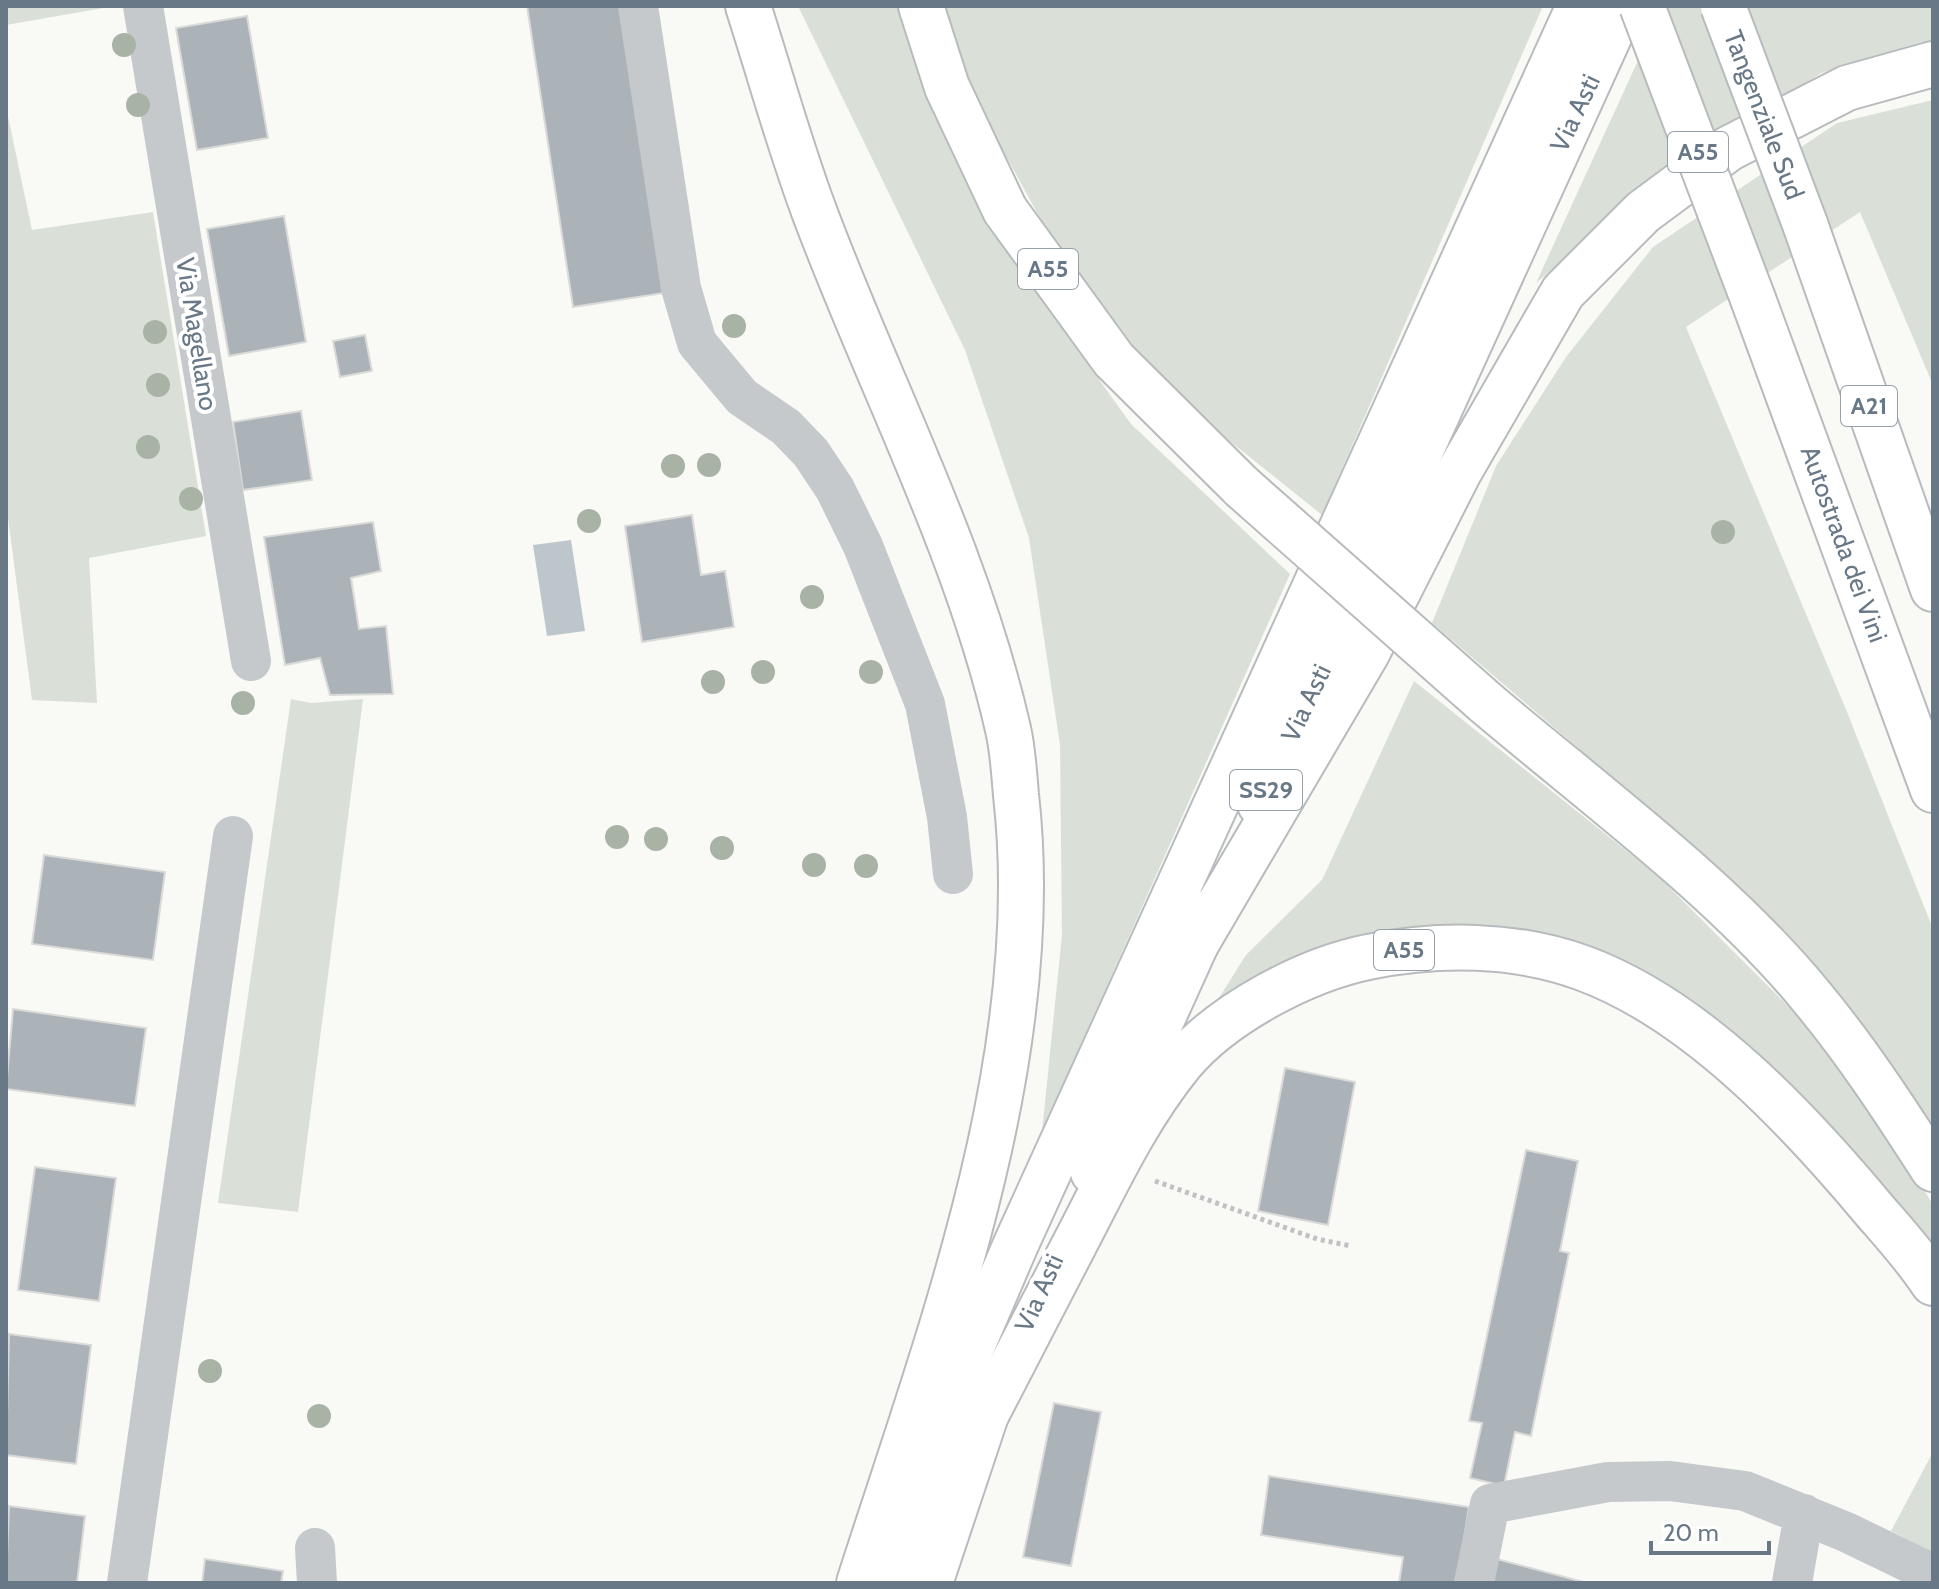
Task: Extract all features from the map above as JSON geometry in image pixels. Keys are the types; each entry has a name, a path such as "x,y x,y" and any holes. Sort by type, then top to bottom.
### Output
{"main road":[{"path":"748,6 813,209 975,610 1009,732 1023,854 1019,973 1003,1080 953,1291 859,1583"},
{"name":"A55","path":"921,6 947,87 1005,210 1114,360 1242,487 1485,702 1730,910 1810,994 1882,1091 1933,1169"},
{"name":"Via Asti","path":"887,1583 950,1398 1016,1244 1579,6"},
{"name":"Via Asti","path":"930,1583 986,1415 1196,944 1623,6"},
{"name":"Autostrada dei Vini","path":"1642,6 1933,790"},
{"name":"Tangenziale Sud","path":"1723,6 1805,224"},
{"name":"A55","path":"1196,944 1367,653 1459,472 1563,292 1643,212 1728,149 1847,88 1933,64"},
{"path":"1805,224 1900,430 1933,513"},
{"name":"A21","path":"1805,224 1933,589"},
{"name":"A55","path":"986,1415 1115,1167 1144,1115 1183,1061 1244,1009 1326,966 1410,948 1498,948 1583,968 1659,1007 1737,1065 1815,1139 1933,1283"}],"street":[{"name":"Via Magellano","path":"143,6 251,661"},
{"path":"638,6 681,288 697,343 742,397 786,427 811,453 835,489 863,546 925,704 947,817 953,874"},
{"path":"127,1583 233,836"},
{"path":"1474,1583 1490,1504 1608,1482 1670,1481 1745,1491 1804,1514 1933,1574"},
{"path":"1792,1583 1804,1514"}],"path":[{"path":"1115,1167 1317,1239 1351,1246"}],"shaded area":[{"path":"6,6 115,6 6,25"},
{"path":"798,6 902,6 919,66 1013,260 1131,424 1290,574 1042,1132 1062,935 1060,745 1029,538 965,350"},
{"path":"942,6 1543,6 1322,515 1226,438 1145,365 1062,258 961,74"},
{"path":"1663,6 1933,6 1933,42 1821,73 1641,194 1536,283"},
{"path":"1933,100 1933,385 1860,212 1686,327 1847,712 1933,929 1933,1130 1814,967 1628,791 1432,623 1496,466 1566,357 1653,247 1837,123"},
{"path":"6,107 32,230 153,212 206,536 89,558 97,703 32,700 6,503"},
{"path":"571,540 585,631 547,636 533,545"},
{"path":"1414,681 1658,876 1799,1017 1908,1163 1933,1205 1933,1247 1804,1103 1629,963 1487,927 1360,934 1268,982 1200,1028 1246,955 1322,880"},
{"path":"291,699 311,703 363,699 298,1212 218,1203"},
{"path":"1933,1452 1933,1553 1891,1531"}],"building":[{"path":"527,6 620,6 664,293 573,307"},
{"path":"247,16 268,138 197,150 176,28"},
{"path":"284,216 306,342 229,356 207,229"},
{"path":"365,335 372,371 340,377 333,341"},
{"path":"301,411 312,480 243,490 233,422"},
{"path":"692,515 701,575 725,571 734,627 642,642 625,526"},
{"path":"373,522 381,571 351,578 359,629 386,626 393,694 330,695 320,658 285,665 264,537"},
{"path":"44,855 165,872 153,960 32,944"},
{"path":"13,1009 146,1028 135,1106 6,1089"},
{"path":"1285,1068 1355,1082 1328,1225 1258,1211"},
{"path":"1526,1150 1578,1161 1560,1251 1569,1253 1531,1436 1515,1432 1504,1486 1470,1478 1482,1423 1469,1421"},
{"path":"35,1167 116,1178 99,1301 18,1290"},
{"path":"9,1334 91,1345 76,1464 6,1455"},
{"path":"1054,1403 1101,1412 1071,1566 1023,1557"},
{"path":"1269,1476 1469,1507 1457,1583 1399,1583 1403,1557 1261,1535"},
{"path":"9,1506 85,1516 77,1583 6,1583"},
{"path":"1489,1557 1587,1583 1485,1583"},
{"path":"205,1559 283,1571 281,1583 202,1583"}]}
